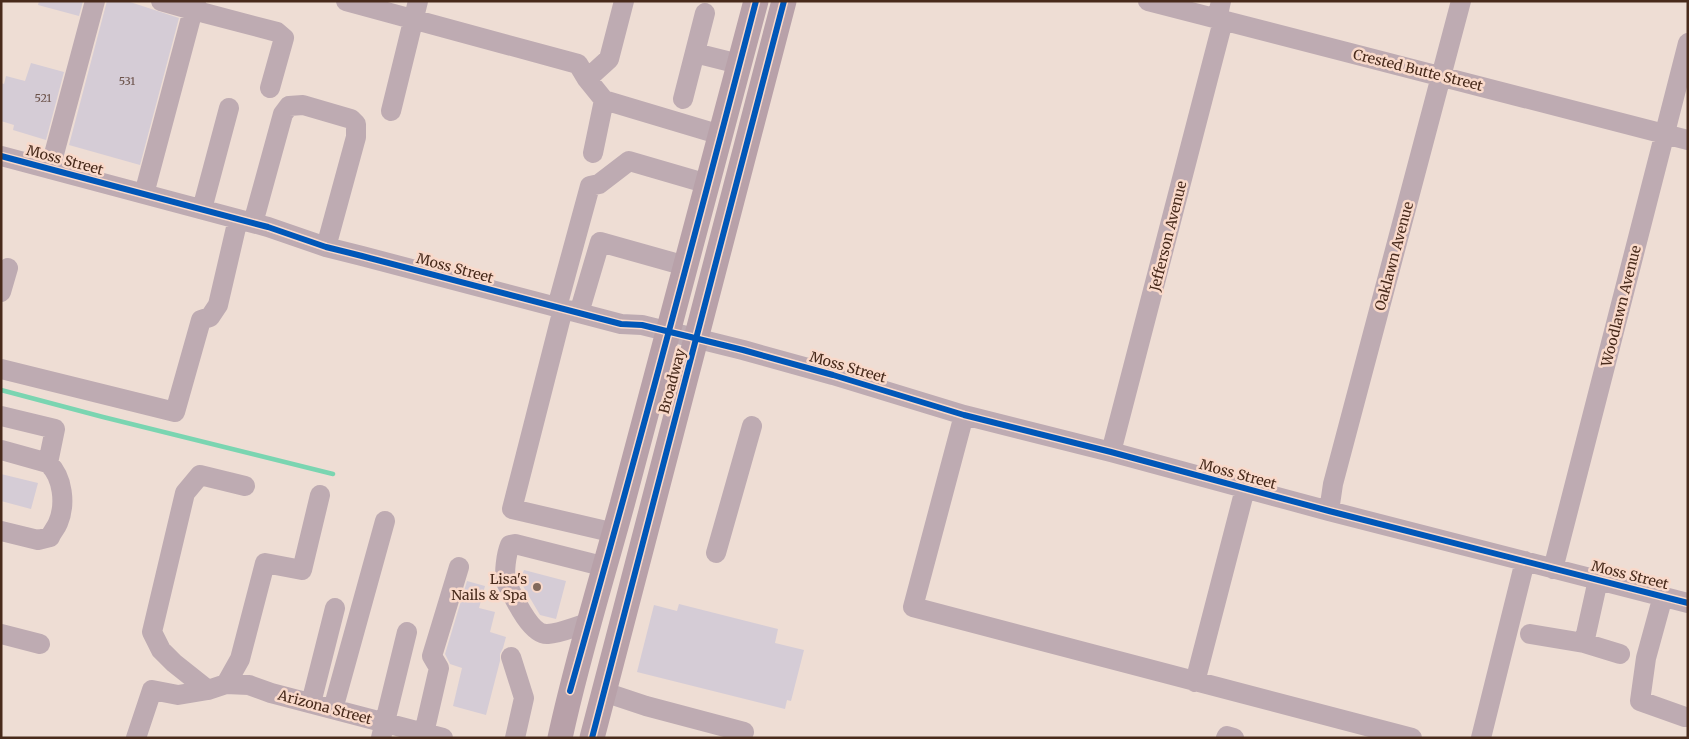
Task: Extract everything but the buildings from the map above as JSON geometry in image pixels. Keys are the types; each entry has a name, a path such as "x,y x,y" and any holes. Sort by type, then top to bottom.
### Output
{"main road":[{"name":"Broadway","path":"560,738 570,691 606,567 756,1"},
{"name":"Broadway","path":"592,738 784,1"}],"street":[{"path":"50,169 95,1"},
{"path":"161,1 194,5 277,32 284,38 270,88"},
{"path":"346,1 416,10 578,64 604,100 721,135"},
{"path":"587,79 609,59 624,1"},
{"name":"Crested Butte Street","path":"1148,1 1220,13 1442,76 1688,140"},
{"name":"Oaklawn Avenue","path":"1329,511 1336,474 1461,1"},
{"path":"144,194 194,5"},
{"path":"391,111 416,10"},
{"path":"683,99 705,13"},
{"name":"Jefferson Avenue","path":"1111,452 1220,13"},
{"name":"Woodlawn Avenue","path":"1553,568 1688,43"},
{"path":"695,54 739,64"},
{"path":"592,153 604,100"},
{"path":"1,369 175,412 202,320 210,318 218,305 283,114 289,106 303,105 351,119 356,124 356,137 326,247"},
{"path":"202,209 229,108"},
{"name":"Moss Street","path":"1,156 246,221 326,247 621,324 642,325 743,350 964,415 1688,603"},
{"path":"614,533 512,509 567,310 590,186 599,184 629,161 708,184"},
{"path":"567,310 600,242 686,266"},
{"path":"1,292 8,268"},
{"path":"964,415 913,607 1412,738"},
{"path":"1,416 55,429 48,463"},
{"path":"716,554 752,426"},
{"path":"1,450 48,463 55,470 61,490 62,509 58,524 50,536 38,540 1,531"},
{"path":"245,486 200,475 185,494 152,632 161,650 174,663 217,687 240,659 265,562 302,570 320,495"},
{"path":"1195,682 1245,489"},
{"path":"334,709 385,521"},
{"path":"589,623 547,634 539,633 532,627 506,582 508,550 510,545 515,544 606,567"},
{"path":"1481,738 1525,562"},
{"path":"432,736 439,668 432,656 459,567"},
{"path":"1584,643 1598,580"},
{"path":"1663,596 1646,658 1640,701 1685,717"},
{"path":"311,703 335,608"},
{"path":"383,730 407,632"},
{"path":"1,634 40,644"},
{"path":"1530,634 1584,643 1620,654"},
{"path":"511,657 524,698 515,738"},
{"name":"Arizona Street","path":"136,738 152,690 178,696 217,687 249,685 270,693 334,709 383,730 432,736"},
{"path":"604,692 646,706 744,732"},
{"path":"1226,738 1227,736 1234,738"}],"waterway":[{"path":"1,390 333,474"}],"cycle path":[{"path":"570,691 665,346 756,1"},
{"path":"592,738 784,1"},
{"path":"1,156 268,227 326,247 621,324 642,325 743,350 964,415 1688,603"}],"place":[{"name":"Lisa's Nails & Spa","path":"537,587"}]}
